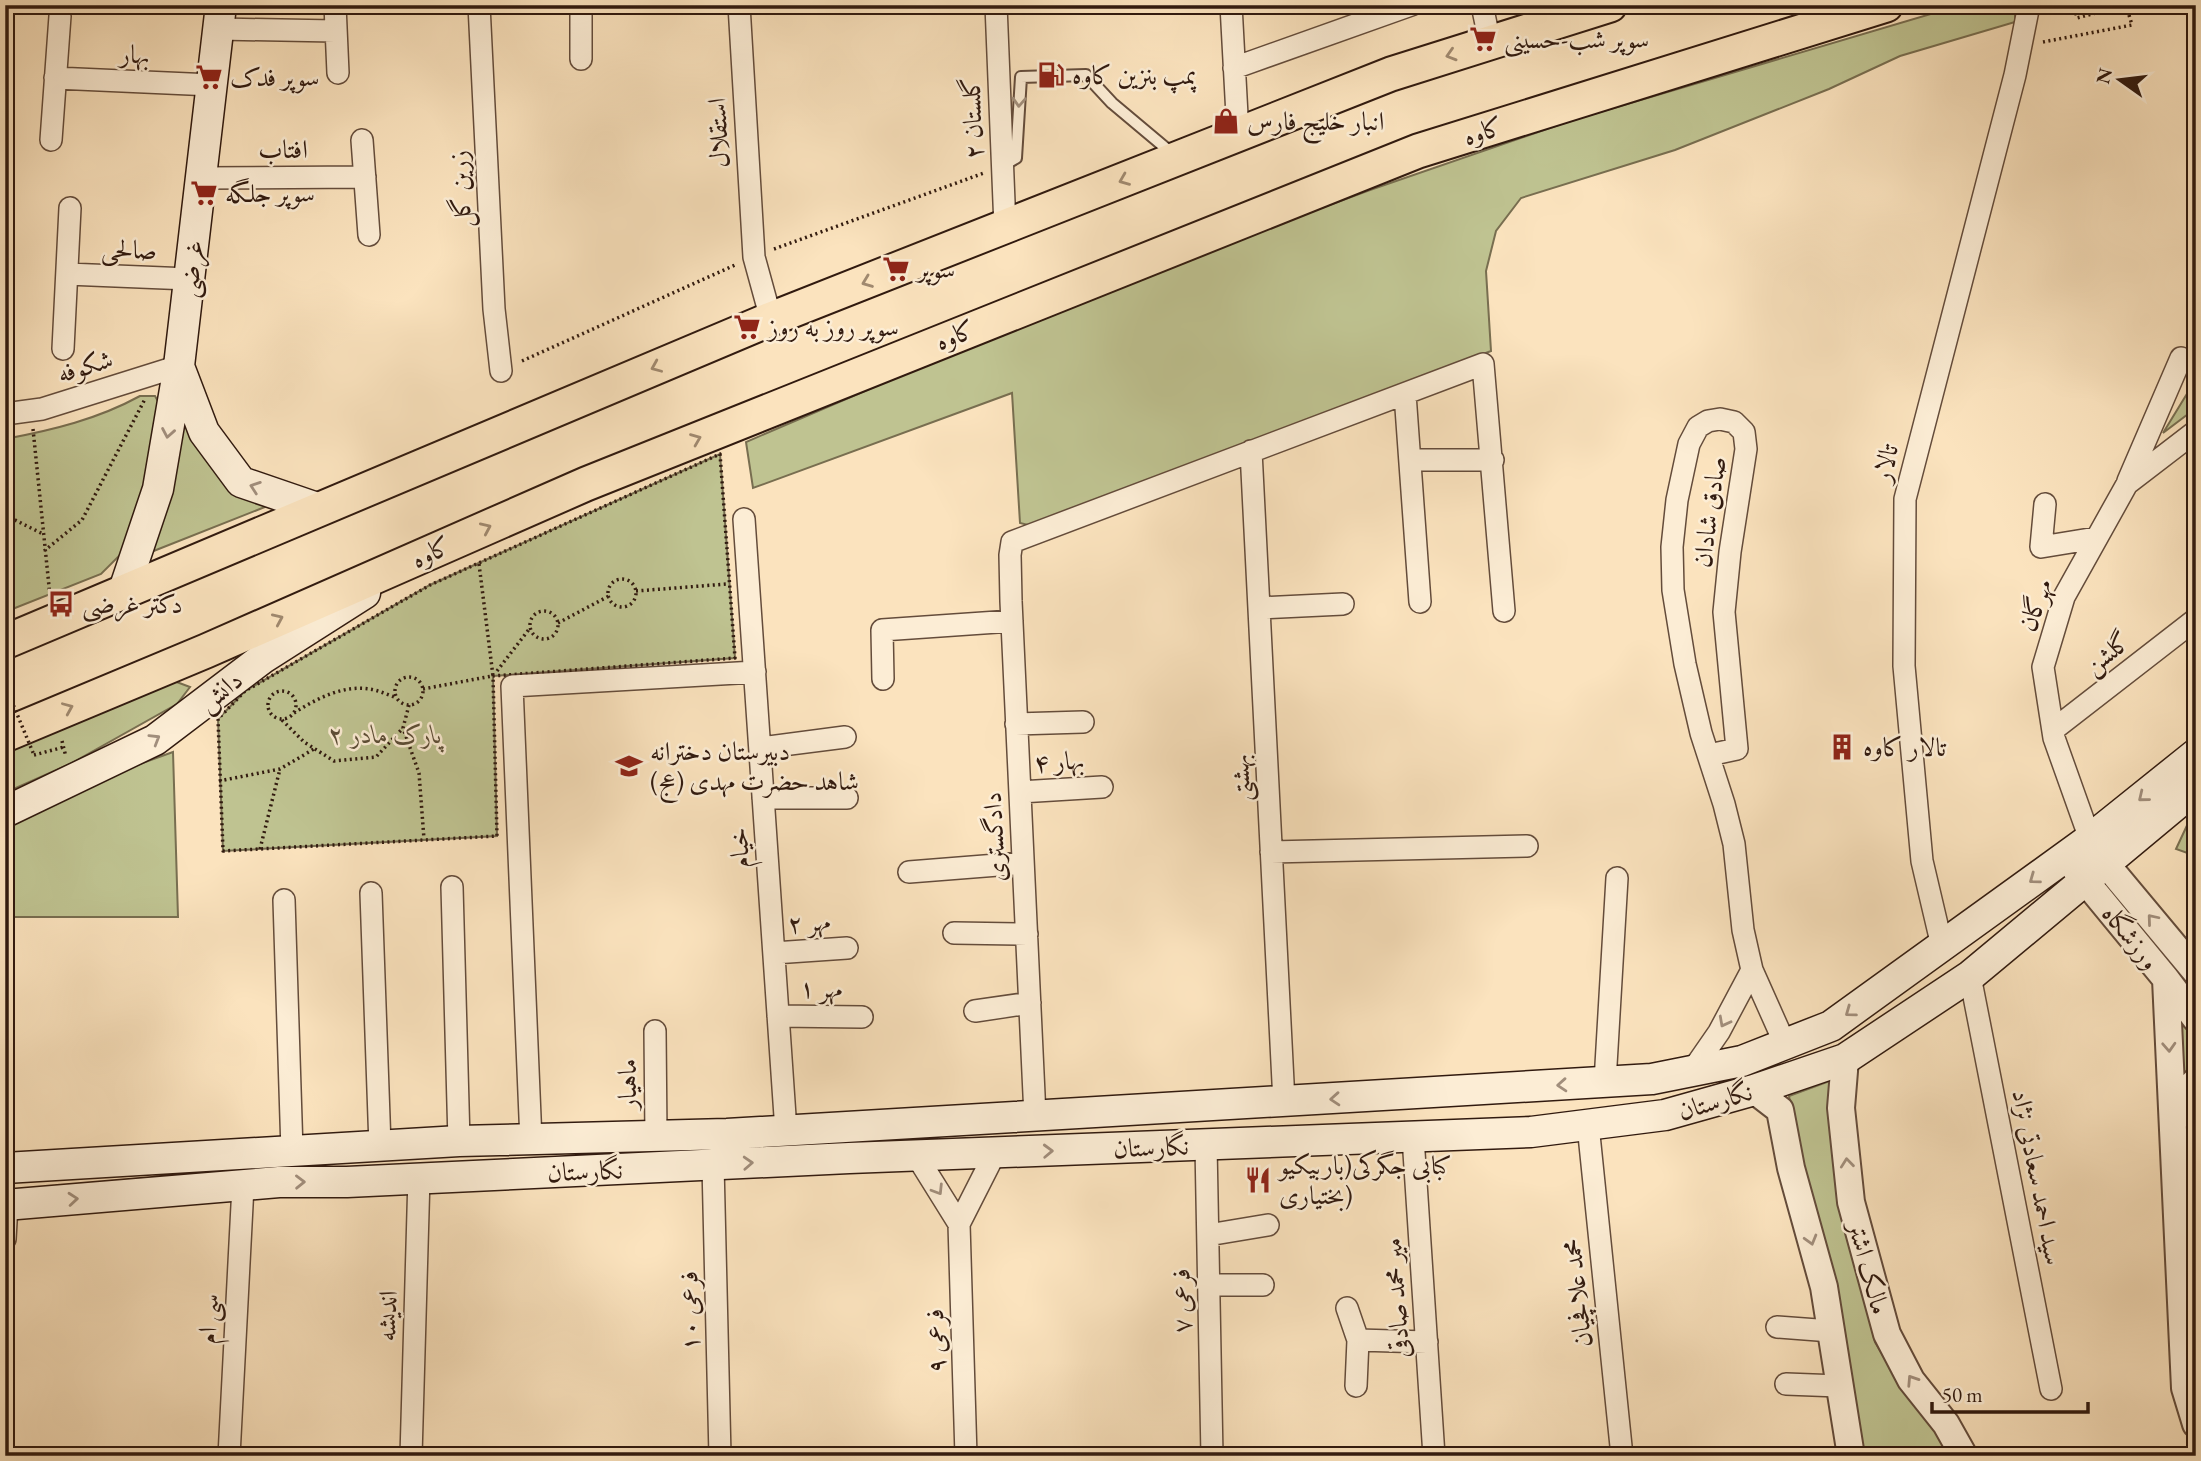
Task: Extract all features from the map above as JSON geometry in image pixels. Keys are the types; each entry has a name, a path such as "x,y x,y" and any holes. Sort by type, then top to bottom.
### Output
{"main road":[{"path":"5,642 771,319 1391,74 1610,5"},
{"name":"کاوه","path":"5,734 206,651 426,554 474,550 650,458 1418,151 1886,5"},
{"name":"غرضی","path":"123,593 158,489 169,369 189,279 220,17"},
{"path":"169,369 204,432 241,482 320,509"},
{"name":"دانش","path":"5,812 155,740 263,658 426,554"},
{"name":"نگارستان","path":"5,1168 459,1141 531,1141 786,1131 1652,1079 1742,1061 1831,1026 2078,847 2196,754"},
{"name":"نگارستان","path":"6,1205 243,1185 608,1171 916,1155 1500,1133 1665,1115 1754,1090 1844,1059 1970,976 2196,788"},
{"path":"2078,847 2095,873"},
{"path":"1500,1133 1501,1088"},
{"path":"651,1168 641,1158 643,1147 656,1136"},
{"path":"605,1138 613,1150 614,1161 608,1171"}],"street":[{"path":"335,5 338,73"},
{"name":"زرین گل","path":"479,5 494,309 500,371"},
{"path":"581,5 581,59"},
{"name":"استقلال","path":"739,5 754,257 771,319"},
{"name":"گلستان ۲","path":"996,5 1005,228"},
{"path":"1231,5 1238,134"},
{"path":"1234,68 1411,5"},
{"path":"1482,5 1490,43"},
{"name":"تالار","path":"1942,946 1922,862 1905,679 1905,499 1961,286 2029,5"},
{"path":"51,140 60,16"},
{"path":"220,17 335,31"},
{"name":"بهار","path":"55,78 212,85"},
{"path":"362,140 369,235"},
{"name":"افتاب","path":"201,178 365,177"},
{"path":"63,349 70,208"},
{"name":"صالحی","path":"67,274 189,279"},
{"path":"2127,484 2181,358"},
{"path":"1251,450 1483,365 1504,611"},
{"name":"شکوفه","path":"5,414 42,409 169,369"},
{"path":"1405,394 1420,602"},
{"name":"صادق شادان","path":"1709,755 1737,749 1724,612 1746,449 1744,432 1734,422 1720,419 1708,421 1698,427 1689,444 1672,547 1673,590 1685,664 1701,733 1734,844 1743,930 1752,970 1785,1044"},
{"name":"مهرگان","path":"2078,847 2053,730 2043,667 2064,597 2127,484 2196,430"},
{"name":"دادگستری","path":"1035,1116 1016,724 1010,555 1012,542 1251,450"},
{"name":"بهشتی","path":"1251,450 1284,1102"},
{"path":"1410,460 1493,460"},
{"path":"2045,504 2041,547 2096,538"},
{"name":"خیام","path":"744,519 786,1131"},
{"path":"1259,608 1343,604"},
{"name":"گلشن","path":"2053,730 2196,619"},
{"path":"883,679 882,629 1012,621"},
{"path":"531,1141 512,686 755,672"},
{"path":"1016,724 1083,722"},
{"path":"760,748 845,737"},
{"name":"بهار ۴","path":"1020,792 1102,787"},
{"path":"764,798 846,798"},
{"path":"1271,852 1527,846"},
{"path":"909,872 1023,863"},
{"name":"ورزشگاه","path":"2095,873 2196,972"},
{"name":"ورزشگاه","path":"2095,873 2196,1019"},
{"path":"1605,1082 1617,878"},
{"path":"452,887 459,1141"},
{"path":"371,893 380,1146"},
{"path":"284,900 292,1151"},
{"path":"954,933 1027,934"},
{"name":"مهر ۲","path":"774,953 847,948"},
{"path":"1692,1071 1719,1032 1752,970"},
{"name":"سید احمد سعادتی نژاد","path":"1970,976 2051,1389"},
{"path":"2166,979 2185,1388 2196,1424"},
{"path":"975,1011 1030,1003"},
{"name":"مهر ۱","path":"778,1016 862,1017"},
{"name":"ماهیار","path":"655,1031 656,1136"},
{"name":"مالک اشتر","path":"1844,1059 1842,1108 1851,1202 1887,1334 1911,1380 1946,1424 1964,1456"},
{"path":"2173,1126 2185,1092 2196,1082"},
{"name":"مالک اشتر","path":"1754,1090 1780,1110 1791,1168 1824,1287 1851,1456"},
{"name":"محمد علافچیان","path":"1588,1125 1622,1456"},
{"name":"میر محمد صادقی","path":"1413,1137 1434,1456"},
{"name":"فرعی ۷","path":"1206,1146 1212,1456"},
{"path":"959,1224 995,1153"},
{"path":"916,1155 959,1224"},
{"name":"فرعی ۱۰","path":"713,1165 720,1456"},
{"name":"اندیشه","path":"411,1456 419,1177"},
{"name":"سی ام","path":"229,1456 243,1185"},
{"path":"5,1239 6,1205"},
{"name":"فرعی ۹","path":"959,1224 966,1456"},
{"path":"1208,1235 1268,1225"},
{"path":"1209,1285 1263,1284"},
{"path":"1347,1308 1358,1340 1356,1386"},
{"path":"1777,1327 1830,1331"},
{"path":"1358,1340 1427,1342"},
{"path":"1786,1384 1839,1386"}],"lane":[{"path":"1002,166 1016,158 1021,77 1086,75 1112,103 1179,159"}],"path":[{"path":"2021,46 2132,25 2126,5 2077,18 2074,5"},
{"path":"500,371 754,257 1002,166"},
{"path":"44,551 82,520 169,369"},
{"path":"32,410 53,622"},
{"path":"423,689 493,676 734,658 720,454 474,550 430,585 245,691 218,719 223,851 497,836 493,676 474,550"},
{"path":"5,514 43,534"},
{"path":"620,579 632,583 636,591 631,604 622,607 614,604 609,596 612,583 620,579"},
{"path":"636,591 729,584"},
{"path":"530,628 535,636 544,639 553,636 558,623 609,596"},
{"path":"493,676 530,628 534,615 542,611 554,615 558,623"},
{"path":"294,713 297,704 292,695 284,691 275,693 270,699 268,708 274,716 282,719 304,742 334,761 376,757 403,728 409,705 421,698 423,689 418,680 406,677 396,685 397,698"},
{"path":"5,685 34,755 64,747"},
{"path":"282,719 318,698 349,688 370,689 409,705"},
{"path":"55,714 69,780"},
{"path":"403,728 419,773 424,840"},
{"path":"219,781 279,769 314,749"},
{"path":"260,849 279,769"}],"green space":[{"path":"1961,5 2015,5 2015,22 1900,56 1829,89 1675,150 1521,198 1496,231 1486,271 1491,351 1032,526 1020,523 1012,393 753,488 746,442 979,342 1216,247 1573,120"},
{"path":"2196,379 2196,408 2163,433"},
{"path":"140,396 155,396 163,410 135,526 126,549 101,574 5,612 5,439 75,423"},
{"path":"184,401 275,503 146,554"},
{"name":"پارک مادر ۲","path":"720,454 735,658 493,676 497,836 223,851 218,719 245,691 430,585"},
{"path":"174,681 190,687 177,704 70,764 5,795 5,750"},
{"path":"173,752 178,917 5,917 5,829 65,795"},
{"path":"2196,815 2196,856 2176,849 2190,819"},
{"path":"2176,1006 2188,1029 2196,1037 2196,1067 2181,1086"},
{"path":"1835,1079 1851,1244 1875,1342 1901,1386 1954,1456 1861,1456 1789,1096"}],"place":[{"name":"سوپر شب-حسینی","path":"1483,39"},
{"name":"پمپ بنزین کاوه","path":"1051,75"},
{"name":"سوپر فدک","path":"209,77"},
{"name":"انبار خلیج فارس","path":"1226,121"},
{"name":"سوپر جلگه","path":"204,193"},
{"name":"سوپر","path":"896,269"},
{"name":"سوپر روز به روز","path":"747,327"},
{"name":"دکتر غرضی","path":"61,604"},
{"name":"تالار کاوه","path":"1842,747"},
{"name":"دبیرستان دخترانه شاهد حضرت مهدی (عج)","path":"629,766"},
{"name":"کبابی جگرکی(باربیکیو بختیاری)","path":"1258,1180"}]}
